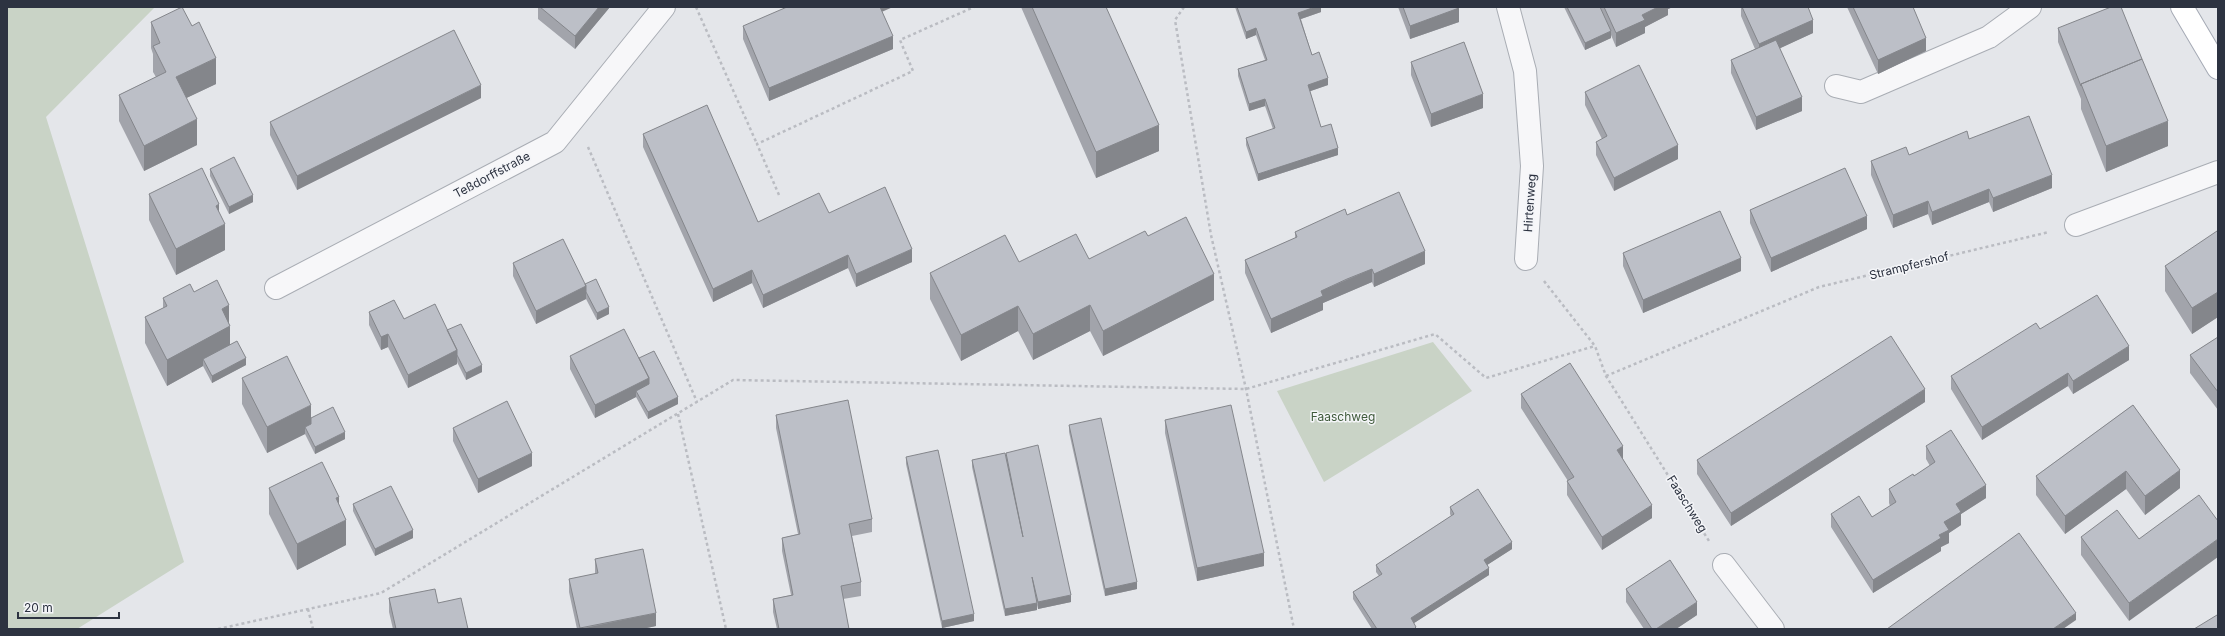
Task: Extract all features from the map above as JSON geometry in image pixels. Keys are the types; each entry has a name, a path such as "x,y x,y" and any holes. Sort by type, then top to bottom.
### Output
{"main road":[{"path":"2182,7 2218,68"}],"street":[{"name":"Teßdorffstraße","path":"276,288 556,142 664,7"},
{"name":"Hirtenweg","path":"1508,7 1526,79 1532,166 1526,259"},
{"path":"1836,86 1861,92 1989,37 2030,7"},
{"path":"2076,225 2218,172"},
{"path":"1724,565 1773,629"}],"path":[{"path":"696,7 779,195"},
{"path":"757,144 913,72 900,40 974,7"},
{"path":"1184,7 1175,20 1211,235 1246,389 1294,629"},
{"path":"575,117 697,402"},
{"name":"Strampfershof","path":"1606,376 1819,288 2076,225"},
{"path":"1526,259 1595,346 1606,376"},
{"path":"218,629 381,593 733,380 1246,389 1435,334 1486,378 1595,346"},
{"name":"Faaschweg","path":"1606,376 1724,565"},
{"path":"678,414 726,629"},
{"path":"308,609 314,629"}],"green space":[{"path":"7,7 155,7 46,117 184,562 77,629 7,629"},
{"name":"Faaschweg","path":"1433,342 1472,391 1324,482 1277,391"}],"building":[{"path":"182,7 192,26 199,22 216,58 176,77 197,119 144,146 119,95 166,72 153,46 160,43 151,22"},
{"path":"540,7 599,7 575,36"},
{"path":"787,7 880,7 893,36 769,88 743,26"},
{"path":"1032,7 1106,7 1159,125 1096,152"},
{"path":"1237,7 1315,7 1298,13 1312,55 1319,52 1328,78 1308,85 1321,127 1331,124 1338,148 1258,174 1246,138 1275,128 1265,99 1249,104 1238,69 1267,60 1256,28 1246,32"},
{"path":"1403,7 1458,7 1459,8 1410,26"},
{"path":"1567,7 1600,7 1611,31 1585,43"},
{"path":"1604,7 1658,7 1642,15 1645,20 1616,33"},
{"path":"1742,7 1808,7 1813,20 1759,44"},
{"path":"1853,7 1913,7 1926,38 1878,60"},
{"path":"2111,7 2121,7 2142,59 2081,84 2081,86 2058,28"},
{"path":"454,30 481,85 297,176 270,122"},
{"path":"1776,40 1802,97 1756,117 1731,60"},
{"path":"1464,42 1483,94 1431,114 1411,62"},
{"path":"2142,59 2168,121 2106,146 2081,84"},
{"path":"1639,65 1678,145 1614,178 1596,142 1607,136 1585,92"},
{"path":"707,105 758,222 819,193 829,213 885,187 912,249 856,274 848,255 763,295 752,270 713,289 643,134"},
{"path":"2029,116 2052,175 1993,198 1989,189 1932,212 1928,201 1893,215 1871,161 1906,147 1909,155 1967,131 1969,139"},
{"path":"234,157 253,195 229,207 210,169"},
{"path":"202,168 219,204 216,206 225,224 176,249 149,194"},
{"path":"1845,168 1867,216 1771,258 1750,210"},
{"path":"1399,192 1425,251 1374,274 1372,269 1347,279 1321,291 1323,296 1271,319 1245,260 1297,237 1295,232 1345,209 1347,215"},
{"path":"1720,211 1741,258 1643,300 1623,253"},
{"path":"1186,217 1214,274 1103,331 1090,305 1033,334 1018,306 961,335 930,273 1005,235 1019,262 1076,234 1089,259 1145,231 1148,236"},
{"path":"2217,231 2218,292 2192,308 2165,266"},
{"path":"563,239 586,286 536,311 513,263"},
{"path":"596,279 609,307 597,313 586,292 585,284"},
{"path":"217,280 229,305 222,309 230,326 167,360 145,317 167,306 163,298 190,284 194,292"},
{"path":"2097,295 2129,346 2073,381 2068,373 1982,427 1951,376 2036,323 2040,329"},
{"path":"394,300 404,319 435,304 457,350 408,375 388,334 381,337 369,312"},
{"path":"461,324 482,365 466,373 447,330"},
{"path":"624,329 649,378 595,405 570,356"},
{"path":"1891,336 1925,389 1731,513 1697,460"},
{"path":"2218,337 2218,392 2190,355"},
{"path":"237,341 246,358 212,376 203,359"},
{"path":"654,351 678,397 648,412 636,391 649,384 649,378 639,358"},
{"path":"287,356 311,405 267,427 242,378"},
{"path":"1570,363 1623,446 1617,450 1652,505 1602,537 1567,481 1574,477 1521,394"},
{"path":"848,400 872,519 849,524 861,582 841,586 849,629 779,629 773,599 793,595 782,538 800,534 776,415"},
{"path":"507,401 532,453 478,479 453,428"},
{"path":"1231,405 1264,553 1197,568 1165,420"},
{"path":"2133,405 2180,470 2145,496 2126,471 2065,516 2036,476"},
{"path":"333,407 345,432 315,447 305,427 311,424 311,418"},
{"path":"1101,418 1137,582 1105,589 1069,425"},
{"path":"1951,430 1986,485 1956,504 1961,512 1944,522 1949,530 1939,535 1941,538 1873,580 1831,514 1859,496 1872,517 1896,502 1889,489 1913,474 1914,476 1935,462 1926,446"},
{"path":"1038,445 1071,595 1038,602 1032,577 1037,603 1005,609 972,460 1005,453 1023,537 1006,453"},
{"path":"938,450 974,614 942,621 906,457"},
{"path":"322,462 339,497 336,498 346,520 297,544 269,488"},
{"path":"391,486 413,530 375,549 353,504"},
{"path":"1478,489 1512,542 1484,560 1489,568 1411,618 1416,627 1414,629 1377,629 1353,592 1382,574 1376,565 1454,514 1450,507"},
{"path":"2199,495 2218,521 2218,539 2129,603 2081,537 2117,510 2139,539"},
{"path":"2019,533 2076,613 2053,629 1887,629"},
{"path":"643,549 656,613 580,628 569,579 598,573 595,559"},
{"path":"1670,560 1697,602 1656,629 1652,629 1626,589"},
{"path":"435,589 438,603 461,598 468,629 396,629 389,598"},
{"path":"2217,615 2218,629 2194,629"}]}
